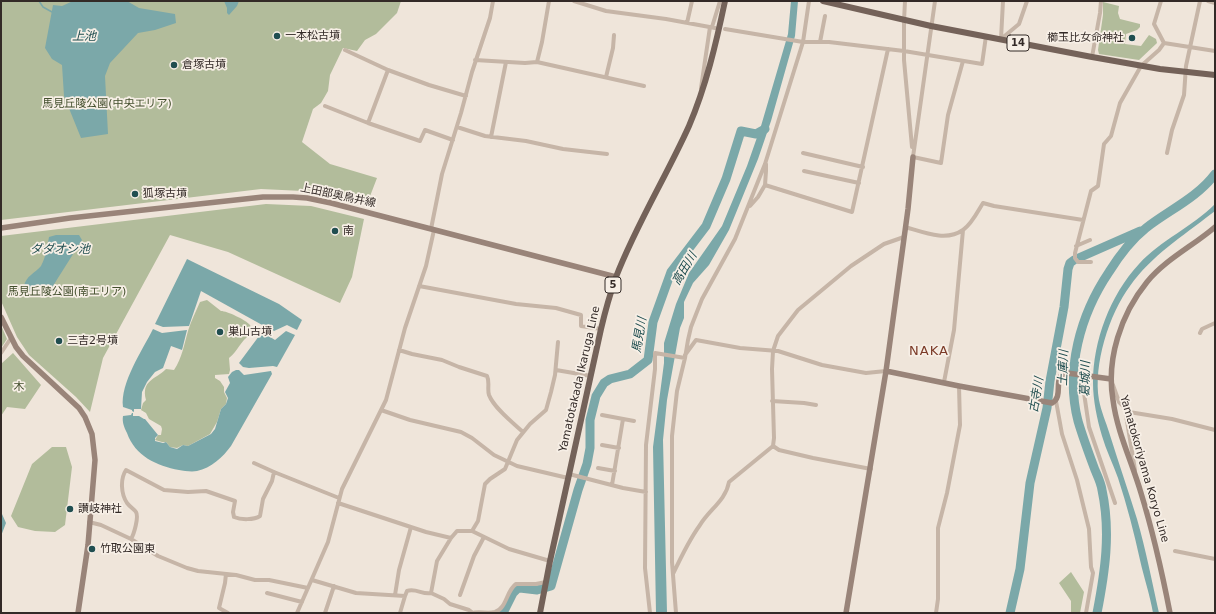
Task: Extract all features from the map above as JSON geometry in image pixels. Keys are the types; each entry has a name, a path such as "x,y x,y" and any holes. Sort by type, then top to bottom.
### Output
{"main road":[{"name":"Yamatotakada Ikaruga Line","path":"540,613 545,583 601,329 616,277 629,246 683,138 699,98 714,52 725,1"},
{"name":"14","path":"823,1 931,26 1092,57 1141,66 1215,75"}],"street":[{"path":"297,613 328,542 339,500 388,393 405,328 426,266 442,174 490,18 493,1"},
{"path":"537,62 543,38 548,1"},
{"path":"574,1 606,11 713,27"},
{"path":"687,23 692,1"},
{"path":"699,98 713,27 720,1"},
{"path":"676,613 672,574 672,436 677,391 684,357 691,327 702,299 735,239 766,164 803,42 809,1"},
{"path":"905,1 904,51 912,129 913,157"},
{"path":"846,613 886,371 910,198 913,157 935,1"},
{"path":"1001,39 1003,1"},
{"path":"1001,39 1020,24 1027,1"},
{"path":"1092,57 1101,1"},
{"path":"1161,1 1154,24 1164,43"},
{"path":"1168,153 1172,130 1184,95 1190,48 1200,1"},
{"path":"1208,1 1215,3"},
{"path":"820,42 825,16"},
{"path":"725,29 803,42 820,42 888,49 982,64 986,36"},
{"path":"606,77 613,48 614,35"},
{"path":"1164,43 1215,52"},
{"path":"1091,262 1078,262 1074,256 1091,191 1098,186 1104,144 1111,136 1120,103 1141,66 1159,50 1164,43"},
{"path":"765,185 852,212 860,183 888,49"},
{"path":"345,50 388,70 429,85 466,96"},
{"path":"476,60 525,63 537,62 644,86"},
{"path":"913,157 941,163 948,115 963,61"},
{"path":"491,137 506,62"},
{"path":"368,123 388,70"},
{"path":"325,106 420,141 425,130 453,140"},
{"path":"457,127 491,137 526,141 563,149 607,154"},
{"path":"803,153 863,167"},
{"path":"749,207 758,197 765,185 766,164"},
{"path":"804,171 860,183"},
{"name":"上田部奥鳥井線","path":"1,228 174,206 278,197 307,198 616,277"},
{"path":"906,227 940,236 956,233 963,230 983,202 994,206 1083,220"},
{"name":"Yamatokoriyama Koryo Line","path":"1170,613 1156,547 1136,474 1113,401 1111,379 1113,358 1121,329 1136,297 1147,281 1160,268 1215,227"},
{"path":"944,382 954,330 963,230"},
{"path":"672,574 699,526 717,505 728,488 729,482 772,446 774,438 772,400 773,351 778,336 798,310 851,266 884,244 904,237"},
{"path":"1076,246 1090,240"},
{"path":"419,286 516,304 562,310 581,315 581,326 601,329"},
{"path":"1,317 16,347 30,364 79,408 89,426 94,443 95,460 88,545 78,613"},
{"path":"1200,333 1202,329 1215,323"},
{"path":"1,353 12,338"},
{"path":"684,357 696,340 740,348 778,351 822,365 866,373 886,371 1052,403 1056,401"},
{"path":"472,531 478,521 485,484 505,469 517,440 523,432 546,410 552,392 556,370 558,342"},
{"path":"399,350 442,360 487,376 489,380 488,390 491,399 497,407 523,432"},
{"path":"650,613 645,568 646,435 655,369 655,353 684,357"},
{"path":"556,370 591,376"},
{"path":"1086,613 1093,573 1090,567 1089,529 1077,480 1062,434 1056,401 1059,395 1059,377 1067,373 1111,379 1119,402 1129,412 1172,419 1215,430"},
{"path":"1083,376 1089,427 1115,503"},
{"path":"936,613 938,599 938,528 947,493 960,425 959,386"},
{"path":"772,400 816,405"},
{"path":"381,410 410,420 465,434 494,456 523,468 568,476 578,476 629,490 646,492"},
{"path":"1129,412 1126,415 1136,474"},
{"path":"602,416 634,421"},
{"path":"612,485 623,419"},
{"path":"602,445 618,448"},
{"path":"772,446 779,450 813,458 871,469"},
{"path":"254,463 339,500 411,527 450,538"},
{"path":"598,468 615,471"},
{"path":"131,539 137,516 136,511 128,504 122,493 124,473 126,470 164,490 188,492 206,491 235,501 233,515 234,518 239,519 256,518 260,516 263,499 272,481 274,472"},
{"path":"89,522 101,525 131,539 158,556 198,571 226,574 308,588"},
{"path":"395,595 399,570 411,527"},
{"path":"431,593 437,561 450,538 457,531 472,531 509,549 550,560"},
{"path":"460,594 474,556 484,537"},
{"path":"1175,551 1215,559"},
{"path":"226,574 219,608 228,613"},
{"path":"312,580 356,593 405,596"},
{"path":"400,613 405,596 410,590 431,593 444,599 450,604 469,610 472,613 479,611 493,612 500,609 510,590 516,584 545,583"},
{"path":"325,613 334,586"},
{"path":"267,593 302,602"}],"green space":[{"name":"馬見丘陵公園(中央エリア)","path":"1,1 401,1 397,13 376,34 365,40 357,51 343,48 330,75 328,91 321,103 313,109 302,142 330,164 377,178 367,204 303,191 261,189 1,220"},
{"path":"1103,2 1119,6 1118,13 1120,19 1140,24 1140,27 1137,30 1126,34 1125,44 1141,46 1149,35 1156,39 1157,43 1139,60 1099,54 1098,50 1103,15"},
{"name":"馬見丘陵公園(南エリア)","path":"266,204 311,206 364,219 352,277 340,303 228,252 170,235 103,358 90,412 76,397 29,355 17,337 1,301 1,236"},
{"path":"207,300 221,311 241,318 248,323 251,327 250,335 229,358 229,374 215,375 215,378 220,381 224,387 224,392 227,398 226,404 221,409 217,422 210,434 188,446 183,445 177,448 170,447 166,442 155,440 158,435 161,435 161,426 149,419 146,413 141,410 143,403 146,400 145,388 150,381 166,369 174,370 181,356 189,327 200,302"},
{"path":"1,325 7,339 1,348"},
{"name":"木","path":"13,353 41,385 25,409 7,407 1,416 1,364"},
{"path":"52,447 66,447 72,467 65,525 55,532 35,531 18,527 11,516 32,464"},
{"path":"1071,572 1084,592 1080,613 1071,613 1071,601 1059,583"}],"water":[{"name":"上池","path":"73,1 127,1 139,8 175,14 176,23 155,30 138,33 110,63 105,76 108,134 81,138 64,96 62,65 52,59 45,48 53,5 62,6"},
{"path":"224,1 239,1 237,6 229,15 227,13 227,8"},
{"path":"791,1 798,1 795,36 771,121 758,159 729,230 709,265 693,283 684,302 684,318 680,328 667,400 663,440 667,613 656,613 653,447 664,363 664,343 676,304 689,273 722,226 747,166 761,126 788,34"},
{"path":"1215,204 1215,211 1157,256 1138,275 1130,286 1115,311 1109,325 1104,340 1098,371 1099,400 1102,412 1137,519 1159,613 1153,613 1133,529 1118,478 1100,430 1093,383 1096,351 1105,319 1129,276 1148,255 1197,220"},
{"name":"ダダオシ池","path":"56,235 79,235 82,240 51,289 40,292 30,291 24,286 25,283 43,263 49,237"},
{"path":"187,259 279,304 302,320 297,330 287,325 274,331 269,327 267,331 264,329 264,326 201,291 189,326 163,327 155,324"},
{"path":"153,329 162,333 187,330 182,350 171,346 163,368 155,372 147,382 142,392 141,409 134,409 134,412 123,407 125,388 133,367"},
{"path":"286,331 295,335 277,367 249,368 243,367 239,363 262,332 275,340"},
{"path":"236,370 239,370 244,375 271,371 272,374 231,446 216,462 202,470 181,470 155,463 135,448 126,431 123,420 123,416 131,415 132,413 133,416 139,416 145,419 158,435 155,438 155,441 163,443 166,442 170,447 177,449 183,445 188,446 211,434 215,429 221,409 226,404 228,398 225,392 230,383 228,377"},
{"path":"1,514 6,523 1,536"}],"waterway":[{"path":"39,1 43,7 52,12"},
{"name":"馬見川","path":"503,613 513,593 517,589 537,590 551,586 578,490 587,464 590,448 590,420 596,396 604,383 610,379 630,374 648,360 653,322 671,272 706,226 726,179 741,131 756,134 765,129"},
{"name":"土庫川","path":"1097,613 1106,552 1106,521 1101,485 1088,452 1078,421 1074,402 1074,363 1083,325 1090,306 1099,289 1126,248 1146,228 1200,190 1215,174"},
{"name":"古寺川","path":"1010,613 1020,569 1030,483 1047,408 1050,381 1064,307 1070,263 1140,231"}],"place":[{"name":"一本松古墳","path":"277,36"},
{"name":"櫛玉比女命神社","path":"1132,38"},
{"name":"倉塚古墳","path":"174,65"},
{"name":"狐塚古墳","path":"135,194"},
{"name":"南","path":"335,231"},
{"name":"巣山古墳","path":"220,332"},
{"name":"三吉2号墳","path":"59,341"},
{"name":"讃岐神社","path":"70,509"},
{"name":"竹取公園東","path":"92,549"}],"district":[{"name":"NAKA","path":"929,352"}],"water label":[{"name":"高田川","path":"685,269"},
{"name":"葛城川","path":"1086,379"}]}
